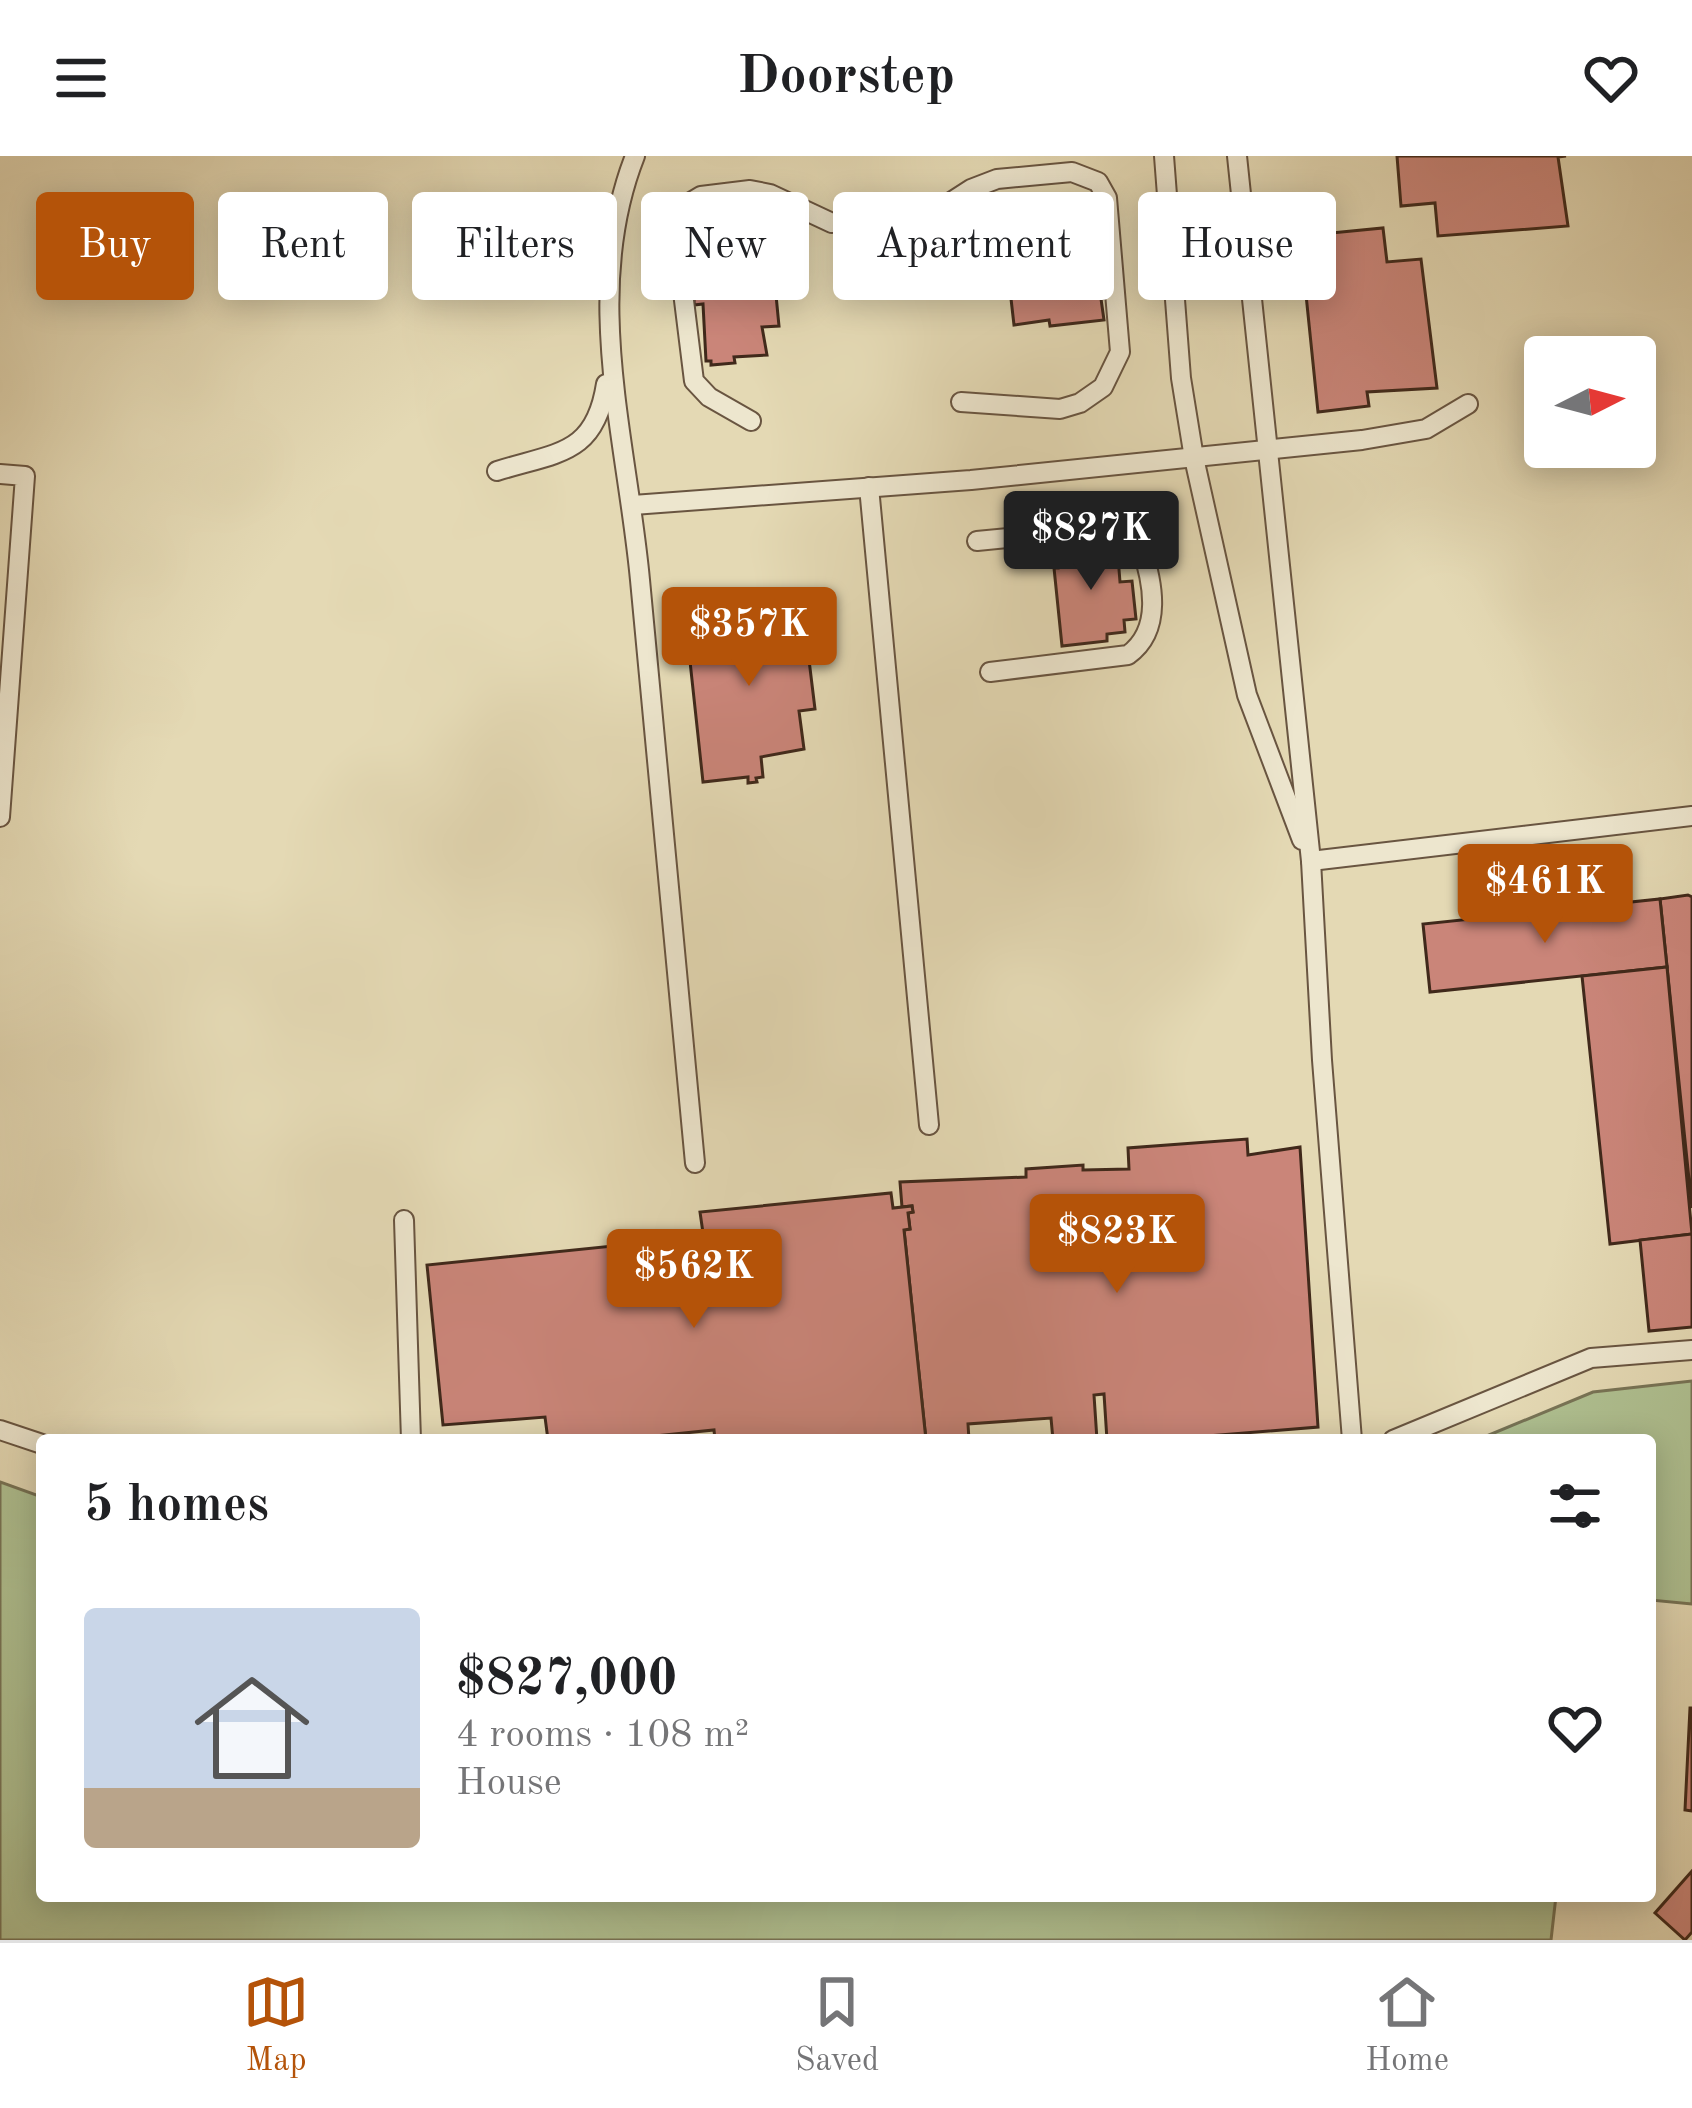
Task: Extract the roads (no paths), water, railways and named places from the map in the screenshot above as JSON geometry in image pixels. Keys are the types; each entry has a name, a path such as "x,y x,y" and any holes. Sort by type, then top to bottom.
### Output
{"lane":[{"path":"635,156 622,188 609,283 610,355 633,506 695,1163"},
{"path":"1165,156 1181,378 1193,458 1247,695 1311,861"},
{"path":"1237,156 1311,861 1352,1434"},
{"path":"968,192 984,182 1072,172 1098,182 1104,192"},
{"path":"751,421 709,397 694,381 676,244 678,220 701,196 750,190 770,194 832,223"},
{"path":"961,402 1060,409 1080,404 1102,388 1120,352 1114,281"},
{"path":"497,471 561,451 588,435 598,423 610,355"},
{"path":"633,506 1266,451 1426,429 1468,404"},
{"path":"0,474 25,476 0,817"},
{"path":"868,487 929,1125"},
{"path":"976,542 1112,528 1121,531 1144,552 1152,607 1144,642 1128,655 990,672"},
{"path":"1311,861 1692,816"},
{"path":"404,1220 411,1434"},
{"path":"1407,1434 1591,1358 1692,1350"},
{"path":"0,1430 36,1442"}]}
